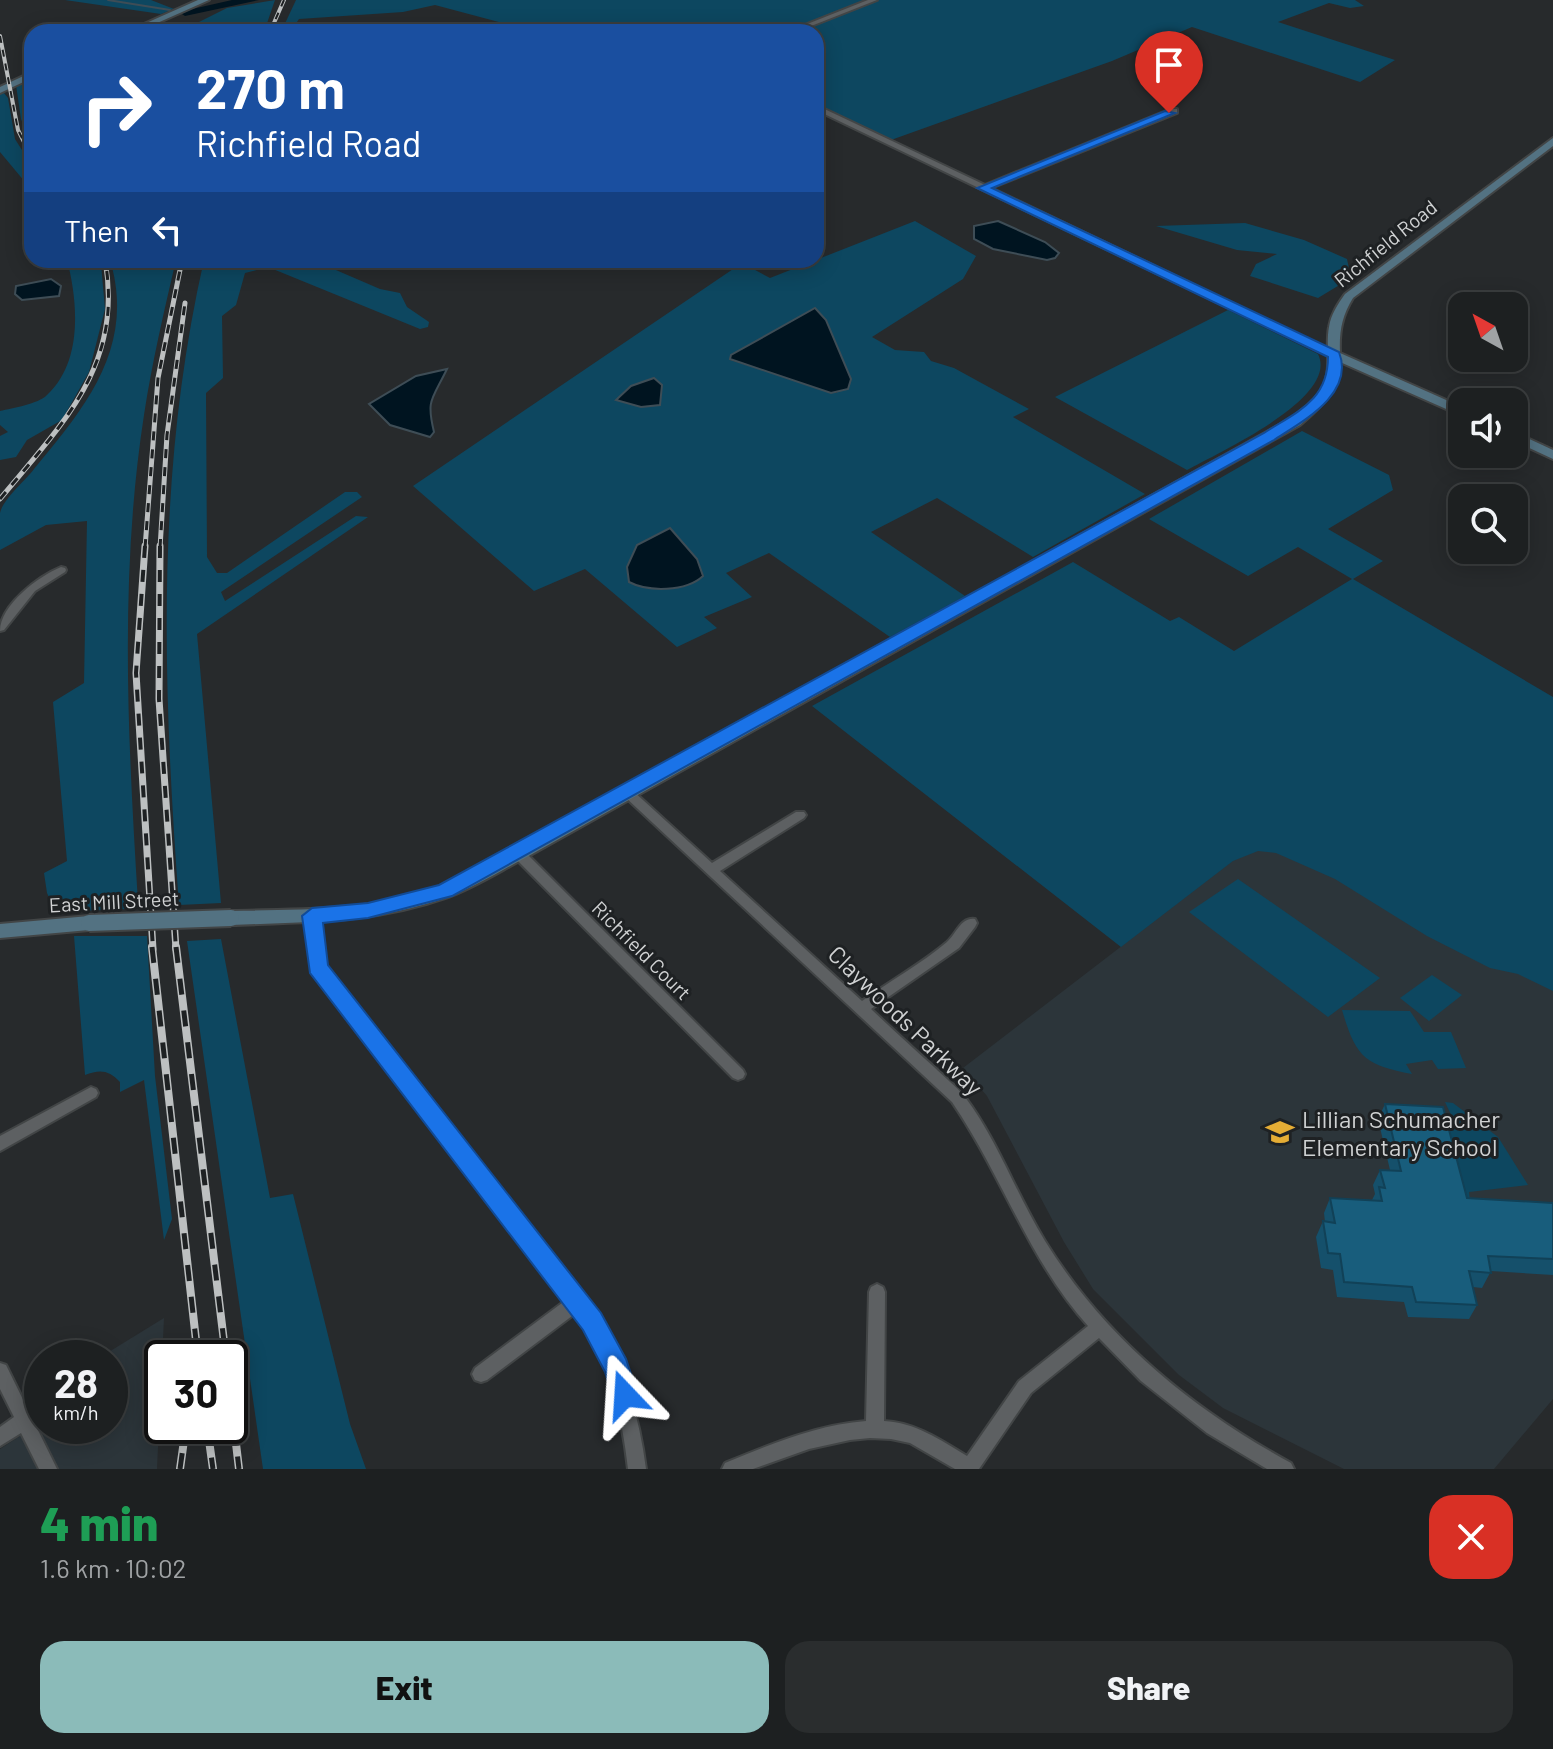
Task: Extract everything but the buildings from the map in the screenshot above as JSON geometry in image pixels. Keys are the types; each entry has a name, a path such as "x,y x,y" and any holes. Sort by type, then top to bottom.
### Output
{"street":[{"path":"148,24 204,0"},
{"path":"811,24 874,0"},
{"path":"0,90 24,79"},
{"path":"824,111 1448,406"},
{"path":"983,188 1174,111"},
{"name":"Richfield Road","path":"1336,373 1335,323 1349,296 1553,141"},
{"path":"637,1469 633,1421 617,1368 577,1302 318,967 312,916 359,912 414,901 445,891 519,854 1295,422 1324,397 1336,373 1383,377"},
{"path":"1528,443 1553,455"},
{"path":"0,627 31,589 61,570"},
{"name":"Claywoods Parkway","path":"628,793 957,1098 979,1127 1040,1247 1100,1327 1157,1386 1208,1425 1285,1469"},
{"path":"712,870 800,815"},
{"name":"Richfield Court","path":"519,854 738,1074"},
{"name":"East Mill Street","path":"0,931 89,923 312,916"},
{"path":"862,1008 954,944 970,923"},
{"path":"0,1144 91,1093"},
{"path":"875,1431 877,1292"},
{"path":"481,1374 577,1302"},
{"path":"731,1469 782,1448 831,1435 893,1430 969,1468 1025,1387 1100,1327"},
{"path":"0,1371 22,1422 48,1469"},
{"path":"0,1437 22,1422"}],"shaded area":[{"path":"65,0 151,0 174,9 161,14"},
{"path":"275,0 267,24 195,24 227,8"},
{"path":"296,0 1355,0 1364,6 1350,8 1329,3 1278,22 1395,60 1360,82 1192,27 1112,61 891,140 824,109 824,24 506,24 435,5 403,12 299,19 296,24 285,24"},
{"path":"24,84 24,127 21,119 16,85"},
{"path":"4,93 8,98 15,139 24,153 24,181 0,152 0,94"},
{"path":"915,221 976,256 963,279 872,337 895,350 924,352 931,361 954,368 1029,409 1013,417 1145,494 1033,557 937,498 871,532 965,596 890,637 769,553 726,573 752,597 704,617 717,628 677,647 585,569 534,591 413,486 735,268 751,268 770,278 795,268 824,268 824,257","holes":["815,308 837,393 730,360 731,355"]},
{"path":"998,221 1045,242 1059,253 1047,260 993,249 974,239 974,226"},
{"path":"1245,223 1304,240 1347,259 1351,278 1318,298 1250,276 1256,264 1277,254 1237,250 1156,226"},
{"path":"69,268 101,268 105,309 89,372 62,420 27,440 16,457 0,460 0,436 8,432 0,425 0,411 43,398 59,381 67,366 75,331 74,294"},
{"path":"112,268 174,268 144,415 131,536 129,720 138,902 127,909 56,912 47,893 44,873 67,861 53,702 84,683 87,521 46,525 0,550 0,513 10,496 71,422 101,374 111,348 116,320 116,291"},
{"path":"202,268 264,268 245,273 236,305 222,316 223,378 206,393 207,557 217,573 227,573 345,492 357,492 362,497 221,592 225,601 356,516 368,517 197,634 221,903 179,905 169,742 167,581 177,421"},
{"path":"270,268 331,268 380,289 400,293 407,307 429,322 428,327 420,329"},
{"path":"51,279 61,286 59,296 22,300 15,294 16,286"},
{"path":"815,308 826,320 851,379 848,389 831,393 730,359 731,355"},
{"path":"1228,310 1318,354 1320,371 1311,388 1294,406 1247,437 1187,470 1055,397"},
{"path":"447,369 432,400 434,432 430,437 390,425 369,404 416,376"},
{"path":"654,378 662,385 660,405 641,407 616,400 631,386"},
{"path":"1302,431 1389,475 1393,490 1328,529 1383,561 1353,579 1553,697 1553,991 1518,974 1490,968 1427,936 1335,879 1276,853 1258,851 1233,861 1121,947 812,706 1073,562 1170,621 1179,617 1234,651 1352,579 1298,547 1248,576 1149,519"},
{"path":"670,528 697,559 703,576 687,585 667,589 646,588 629,582 627,567 637,545"},
{"name":"Lillian Schumacher Elementary School","path":"1317,796 1553,953 1553,1399 1494,1469 1344,1469 1223,1408 1179,1375 1093,1289 1064,1242 987,1096 963,1068"},
{"path":"1238,879 1380,978 1328,1017 1189,912"},
{"path":"74,936 147,936 155,1076 172,1219 164,1240 144,1080 120,1092 120,1082 108,1073 100,1071 85,1075"},
{"path":"221,939 270,1198 293,1194 350,1424 366,1469 263,1469 248,1365 248,1340 244,1340 187,941"},
{"path":"1432,975 1462,995 1429,1021 1400,998"},
{"path":"1342,1010 1410,1011 1424,1032 1451,1032 1466,1068 1438,1069 1432,1060 1406,1064 1412,1074 1383,1067 1365,1057 1358,1049"},
{"path":"1445,1102 1453,1103 1498,1137 1528,1185 1469,1192 1470,1201 1463,1204 1435,1123 1451,1128 1454,1121"},
{"path":"164,1318 163,1340 144,1340 144,1444 158,1444 157,1469 0,1469 0,1449 24,1433 24,1444 128,1444 128,1340"}],"waterway":[{"path":"108,0 170,10"},
{"path":"185,12 253,0"}],"railway":[{"path":"274,24 284,0"},
{"path":"0,36 18,130 24,142"},
{"path":"0,499 45,445 83,391 105,331 108,297 106,268"},
{"path":"145,548 158,378 180,268"},
{"path":"160,548 167,435 185,303"},
{"path":"145,546 136,673 153,949"},
{"path":"160,546 159,699 176,949"},
{"path":"152,947 196,1340"},
{"path":"176,947 224,1340"},
{"path":"180,1469 183,1444"},
{"path":"210,1444 213,1469"},
{"path":"236,1444 239,1469"}],"place":[{"name":"Lillian Schumacher Elementary School","path":"1280,1132"}],"route":[{"path":"625,1395 617,1368 592,1321 318,967 313,949 312,916 349,914 414,901 445,891 519,854 1269,437 1316,406 1335,378 1335,355 983,188 1169,113"}]}
